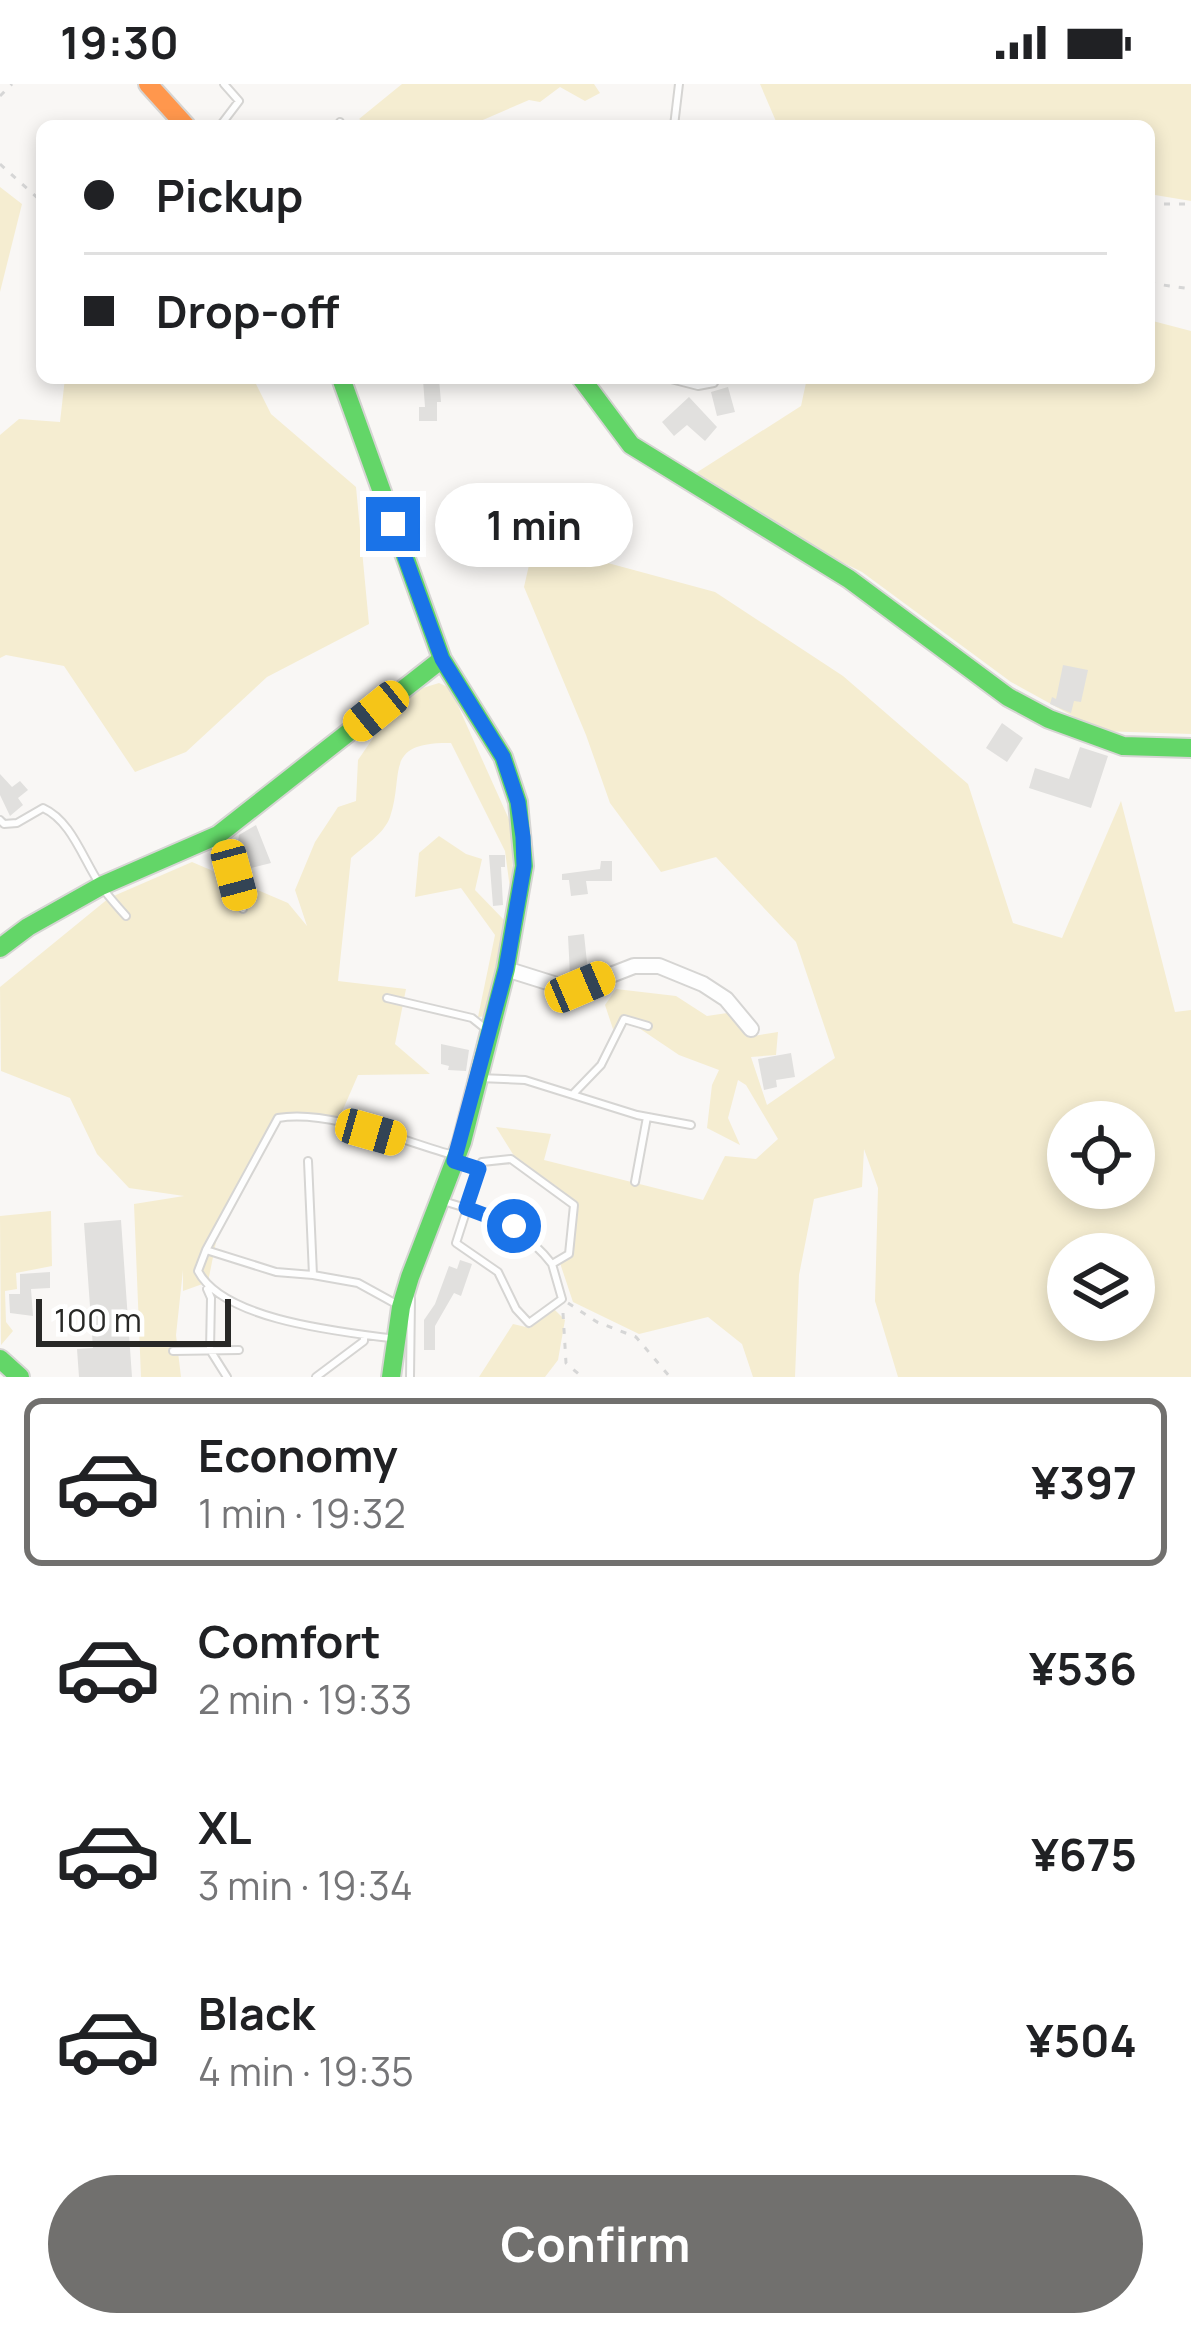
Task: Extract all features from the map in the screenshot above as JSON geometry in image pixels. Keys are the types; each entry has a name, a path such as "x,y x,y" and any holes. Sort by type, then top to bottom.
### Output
{"street":[{"path":"148,84 181,120"},
{"path":"343,384 442,659 503,757 518,802 524,866 506,969 455,1158 401,1307 391,1377"},
{"path":"585,384 631,446 849,579 1008,697 1049,719 1123,746 1191,748"},
{"path":"0,948 101,886 209,839 324,755 442,659"},
{"path":"506,969 580,987 634,966 659,966 725,999 751,1029"},
{"path":"0,1359 20,1377"}],"lane":[{"path":"224,84 239,101 225,120"},
{"path":"675,120 679,84"},
{"path":"0,820 16,823 43,808 50,810 126,916"},
{"path":"209,839 234,875 243,909"},
{"path":"387,998 472,1018 489,1033"},
{"path":"573,1094 601,1065 624,1019 648,1026"},
{"path":"477,1078 510,1077 691,1125"},
{"path":"227,1377 210,1350 211,1298 198,1271 278,1118 295,1115 328,1120 479,1169"},
{"path":"635,1182 647,1117"},
{"path":"440,1200 466,1208 514,1226 552,1264 562,1299 529,1323 516,1309 498,1272 456,1243 466,1208 482,1162 512,1159 574,1205 569,1254 552,1264"},
{"path":"308,1161 313,1275"},
{"path":"206,1250 276,1272 358,1283 401,1307"},
{"path":"410,1277 410,1377"},
{"path":"206,1285 283,1323 396,1339"},
{"path":"316,1377 364,1341 364,1334"},
{"path":"173,1352 239,1350"}],"path":[{"path":"0,96 12,84"},
{"path":"0,164 36,197"},
{"path":"1155,204 1191,204"},
{"path":"1155,284 1191,289"},
{"path":"562,1299 566,1363 582,1377"},
{"path":"562,1299 597,1322 636,1336 670,1377"}],"shaded area":[{"path":"402,84 594,84 600,93 585,101 560,87 540,102 529,100 483,120 359,119"},
{"path":"760,84 1191,84 1191,201 1155,195 1155,120 775,120"},
{"path":"0,187 22,204 0,292"},
{"path":"1155,322 1191,331 1191,734 1100,731 1011,682 862,572 799,541 696,473 801,406 806,384 1155,384"},
{"path":"64,384 256,384 271,414 356,487 369,624 267,677 186,752 135,772 64,666 6,655 0,658 0,435 19,419 60,422"},
{"path":"534,543 715,592 843,676 968,784 1013,923 1062,938 1121,801 1175,1012 1191,1010 1191,1377 898,1377 875,1301 878,1188 864,1149 862,1187 814,1199 799,1275 795,1377 753,1377 742,1344 708,1317 639,1334 573,1302 558,1257 569,1247 571,1202 555,1185 521,1167 496,1127 551,1134 544,1160 703,1200 725,1156 756,1159 778,1139 746,1085 738,1080 728,1118 740,1145 707,1128 712,1085 719,1070 679,1055 627,1020 613,1029 605,1005 616,989 676,996 707,1016 734,1012 747,1037 778,1032 776,1055 751,1057 767,1105 835,1058 796,942 716,857 661,872 610,803 524,587"},
{"path":"439,683 450,688 512,826 513,911 505,851 451,743 414,748 400,763 387,823 351,858 338,981 406,989 395,1044 430,1074 358,1075 338,1121 281,1114 217,1237 208,1282 183,1291 183,1270 176,1335 181,1377 141,1377 134,1204 184,1196 129,1188 97,1154 70,1098 1,1071 0,987 109,898 192,862 288,903 307,926 295,890 315,842 338,807 356,801 358,760 403,694"},
{"path":"439,836 482,859 475,890 506,922 488,1016 478,1017 495,935 461,888 415,897 419,853"},
{"path":"51,1211 52,1266 16,1273 17,1289 5,1291 6,1322 13,1331 1,1345 0,1216"},
{"path":"554,1309 565,1320 558,1360 545,1377 479,1377 513,1324 530,1328"}],"building":[{"path":"423,384 439,384 437,421 419,421 419,407 425,407"},
{"path":"728,387 735,412 717,416 711,392"},
{"path":"689,397 717,427 705,441 687,425 674,436 662,422"},
{"path":"1063,665 1088,670 1081,702 1074,701 1071,713 1050,704 1052,697 1056,699"},
{"path":"1002,723 1023,738 1007,762 986,748"},
{"path":"1080,747 1108,756 1091,808 1029,788 1035,768 1069,779"},
{"path":"0,774 12,787 20,781 28,790 18,798 23,805 10,816 0,795"},
{"path":"256,825 271,863 247,869 239,835"},
{"path":"489,855 505,855 503,905 493,906"},
{"path":"601,861 612,861 612,881 586,881 588,894 571,896 569,880 562,880 562,874 600,869"},
{"path":"584,934 588,972 570,975 568,936"},
{"path":"441,1044 469,1050 466,1071 448,1070 449,1066 441,1064"},
{"path":"791,1053 795,1077 776,1080 777,1087 764,1090 758,1059"},
{"path":"121,1220 132,1377 79,1377 77,1349 93,1348 84,1223"},
{"path":"460,1260 472,1264 461,1296 454,1293 435,1326 435,1350 424,1350 424,1320 449,1266 457,1269"},
{"path":"50,1272 50,1288 31,1289 33,1316 10,1313 9,1294 20,1294 20,1274"}],"traffic: fast":[{"path":"343,384 442,659 503,757 518,802 524,866 506,969 462,1142 410,1277 391,1377"},
{"path":"585,384 631,445 849,579 1008,697 1049,719 1123,746 1191,748"},
{"path":"0,948 101,886 218,835 442,659"},
{"path":"0,1359 20,1377"}],"traffic: slow":[{"path":"148,84 181,120"}],"route":[{"path":"393,524 442,659 503,757 518,802 524,866 506,969 454,1161 479,1169 466,1208 514,1226"}]}
